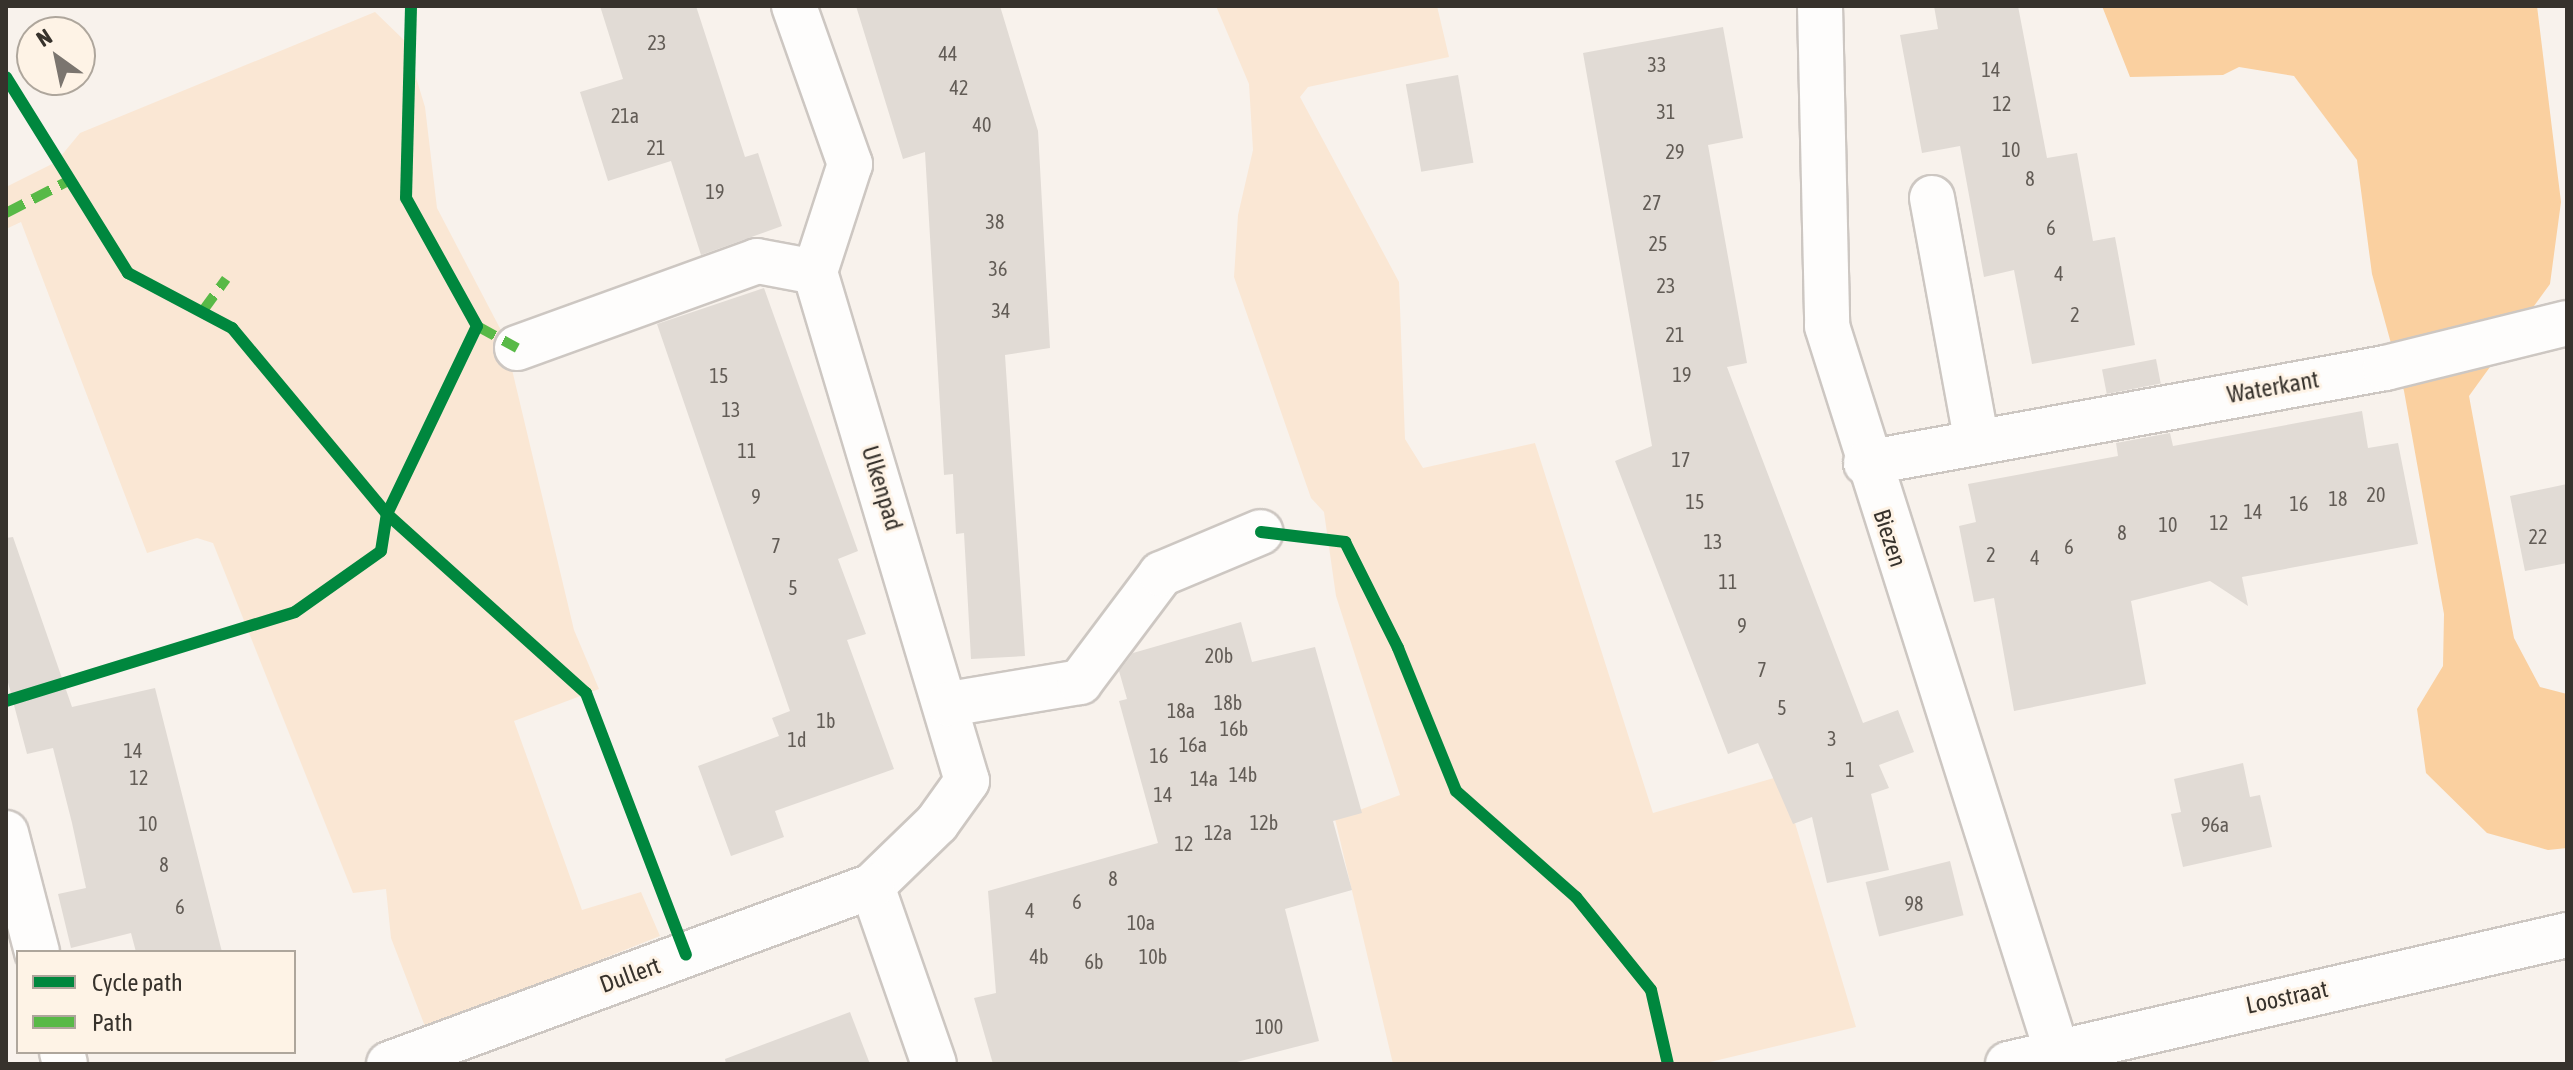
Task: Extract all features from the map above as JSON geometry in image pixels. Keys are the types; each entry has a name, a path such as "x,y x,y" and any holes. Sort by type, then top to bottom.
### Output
{"street":[{"path":"517,348 757,261 815,272 850,164 794,6"},
{"name":"Biezen","path":"1820,6 1827,326 1866,463 2057,1052"},
{"path":"1932,198 1976,438"},
{"name":"Ulkenpad","path":"815,272 949,704 967,781 937,823 872,886"},
{"name":"Waterkant","path":"1866,463 1976,438 2385,368 2517,341 2567,323"},
{"path":"949,704 1080,682 1161,574 1261,532"},
{"path":"6,833 36,950"},
{"path":"872,886 934,1064"},
{"name":"Dullert","path":"389,1064 872,886"},
{"name":"Loostraat","path":"2008,1064 2567,935"}],"shaded area":[{"path":"1216,6 1437,6 1449,57 1308,87 1300,97 1399,282 1405,439 1423,468 1535,443 1653,813 1781,776 1856,1027 1702,1064 1393,1064 1335,819 1400,795 1336,596 1324,512 1311,498 1234,277 1238,215 1253,150 1249,84"},
{"path":"2102,6 2537,6 2561,202 2550,284 2469,396 2514,638 2540,687 2567,694 2567,848 2548,850 2487,833 2426,773 2417,709 2443,666 2444,614 2404,391 2372,274 2357,160 2294,76 2239,67 2223,75 2130,77"},
{"path":"375,12 405,41 425,107 437,208 504,336 574,630 599,689 514,721 582,910 641,892 660,936 426,1029 391,938 386,889 353,893 213,543 197,538 147,553 21,222 6,229 6,187 56,162 80,133"}],"building":[{"path":"600,6 696,6 745,157 758,153 782,226 701,255 671,161 608,181 580,92 623,79"},
{"path":"856,6 1000,6 1038,131 1050,348 1005,355 1025,656 971,659 964,533 956,534 953,474 944,475 925,152 903,159"},
{"path":"1934,6 2018,6 2047,158 2077,153 2093,241 2115,237 2135,345 2032,364 2014,270 1984,277 1960,146 1922,153 1900,35 1938,29"},
{"path":"1723,27 1743,138 1708,145 1747,363 1727,367 1863,723 1898,710 1914,752 1879,765 1889,788 1871,794 1889,870 1827,883 1812,817 1793,824 1758,743 1728,754 1615,461 1652,446 1583,53"},
{"path":"1458,75 1473,163 1421,172 1406,84"},
{"path":"764,288 858,551 838,559 866,634 847,640 894,769 775,811 784,837 731,856 698,766 779,736 772,718 790,711 657,324"},
{"path":"2156,359 2161,384 2107,394 2102,369"},
{"path":"2362,411 2368,448 2398,443 2418,544 2242,577 2248,606 2210,581 2131,601 2146,684 2014,711 1994,598 1974,602 1959,526 1976,522 1968,484 2118,456 2116,443 2170,433 2173,446"},
{"path":"2567,484 2567,563 2525,571 2510,496"},
{"path":"13,537 72,707 155,688 221,950 135,950 131,933 71,948 58,894 86,888 53,748 27,754 6,675 6,538"},
{"path":"1241,622 1252,662 1315,647 1362,813 1333,821 1352,890 1285,909 1319,1041 1229,1064 993,1064 974,998 996,993 988,891 1158,843 1119,701 1127,699 1119,671 1133,653"},
{"path":"2243,763 2250,797 2260,795 2272,847 2183,867 2171,814 2181,812 2174,779"},
{"path":"1950,861 1964,915 1879,936 1866,882"},
{"path":"850,1012 870,1064 726,1064 725,1059"}],"marked path":[{"path":"6,213 70,180"},
{"path":"202,312 226,279"},
{"path":"477,326 517,348"}],"cycle path":[{"path":"6,701 295,612 381,551 387,514 477,326 406,198 411,6"},
{"path":"6,77 128,273 232,328 387,514 586,693 686,955"},
{"path":"1261,532 1345,542 1398,648 1456,791 1576,897 1651,990 1668,1064"}]}
